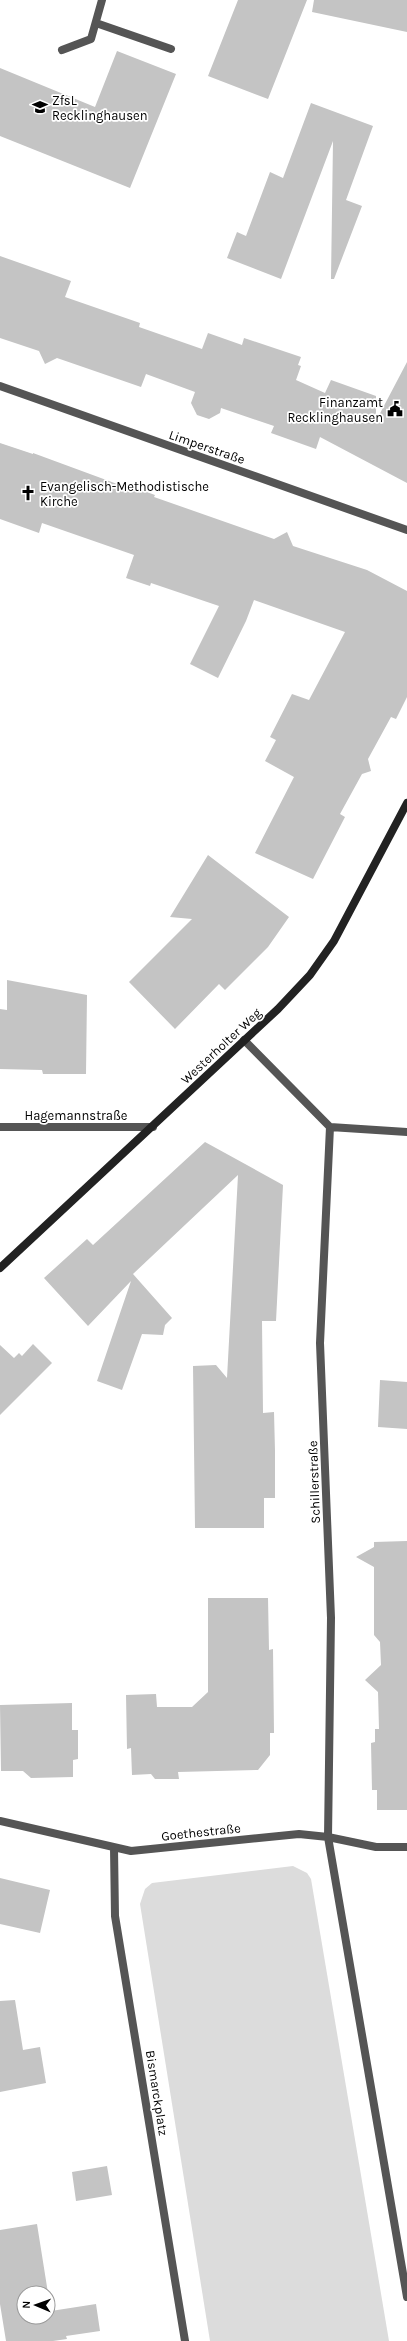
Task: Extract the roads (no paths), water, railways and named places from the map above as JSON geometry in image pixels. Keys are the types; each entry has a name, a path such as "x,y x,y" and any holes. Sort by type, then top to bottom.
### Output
{"street":[{"path":"62,50 90,39 102,0"},
{"path":"96,23 171,49"},
{"name":"Limperstraße","path":"0,386 407,530"},
{"name":"Westerholter Weg","path":"0,1268 278,1009 310,975 326,952 407,803"},
{"path":"244,1040 330,1127 407,1132"},
{"name":"Hagemannstraße","path":"0,1126 153,1127"},
{"name":"Schillerstraße","path":"328,1837 331,1618 320,1343 330,1127"},
{"name":"Goethestraße","path":"0,1821 132,1851 299,1834 328,1837 376,1847 407,1847"},
{"path":"328,1837 407,2297"},
{"name":"Bismarckplatz","path":"114,1848 115,1916 185,2341"}],"place":[{"name":"ZfsL Recklinghausen","path":"40,107"},
{"name":"Finanzamt Recklinghausen","path":"395,409"},
{"name":"Evangelisch-Methodistische Kirche","path":"28,493"}]}
